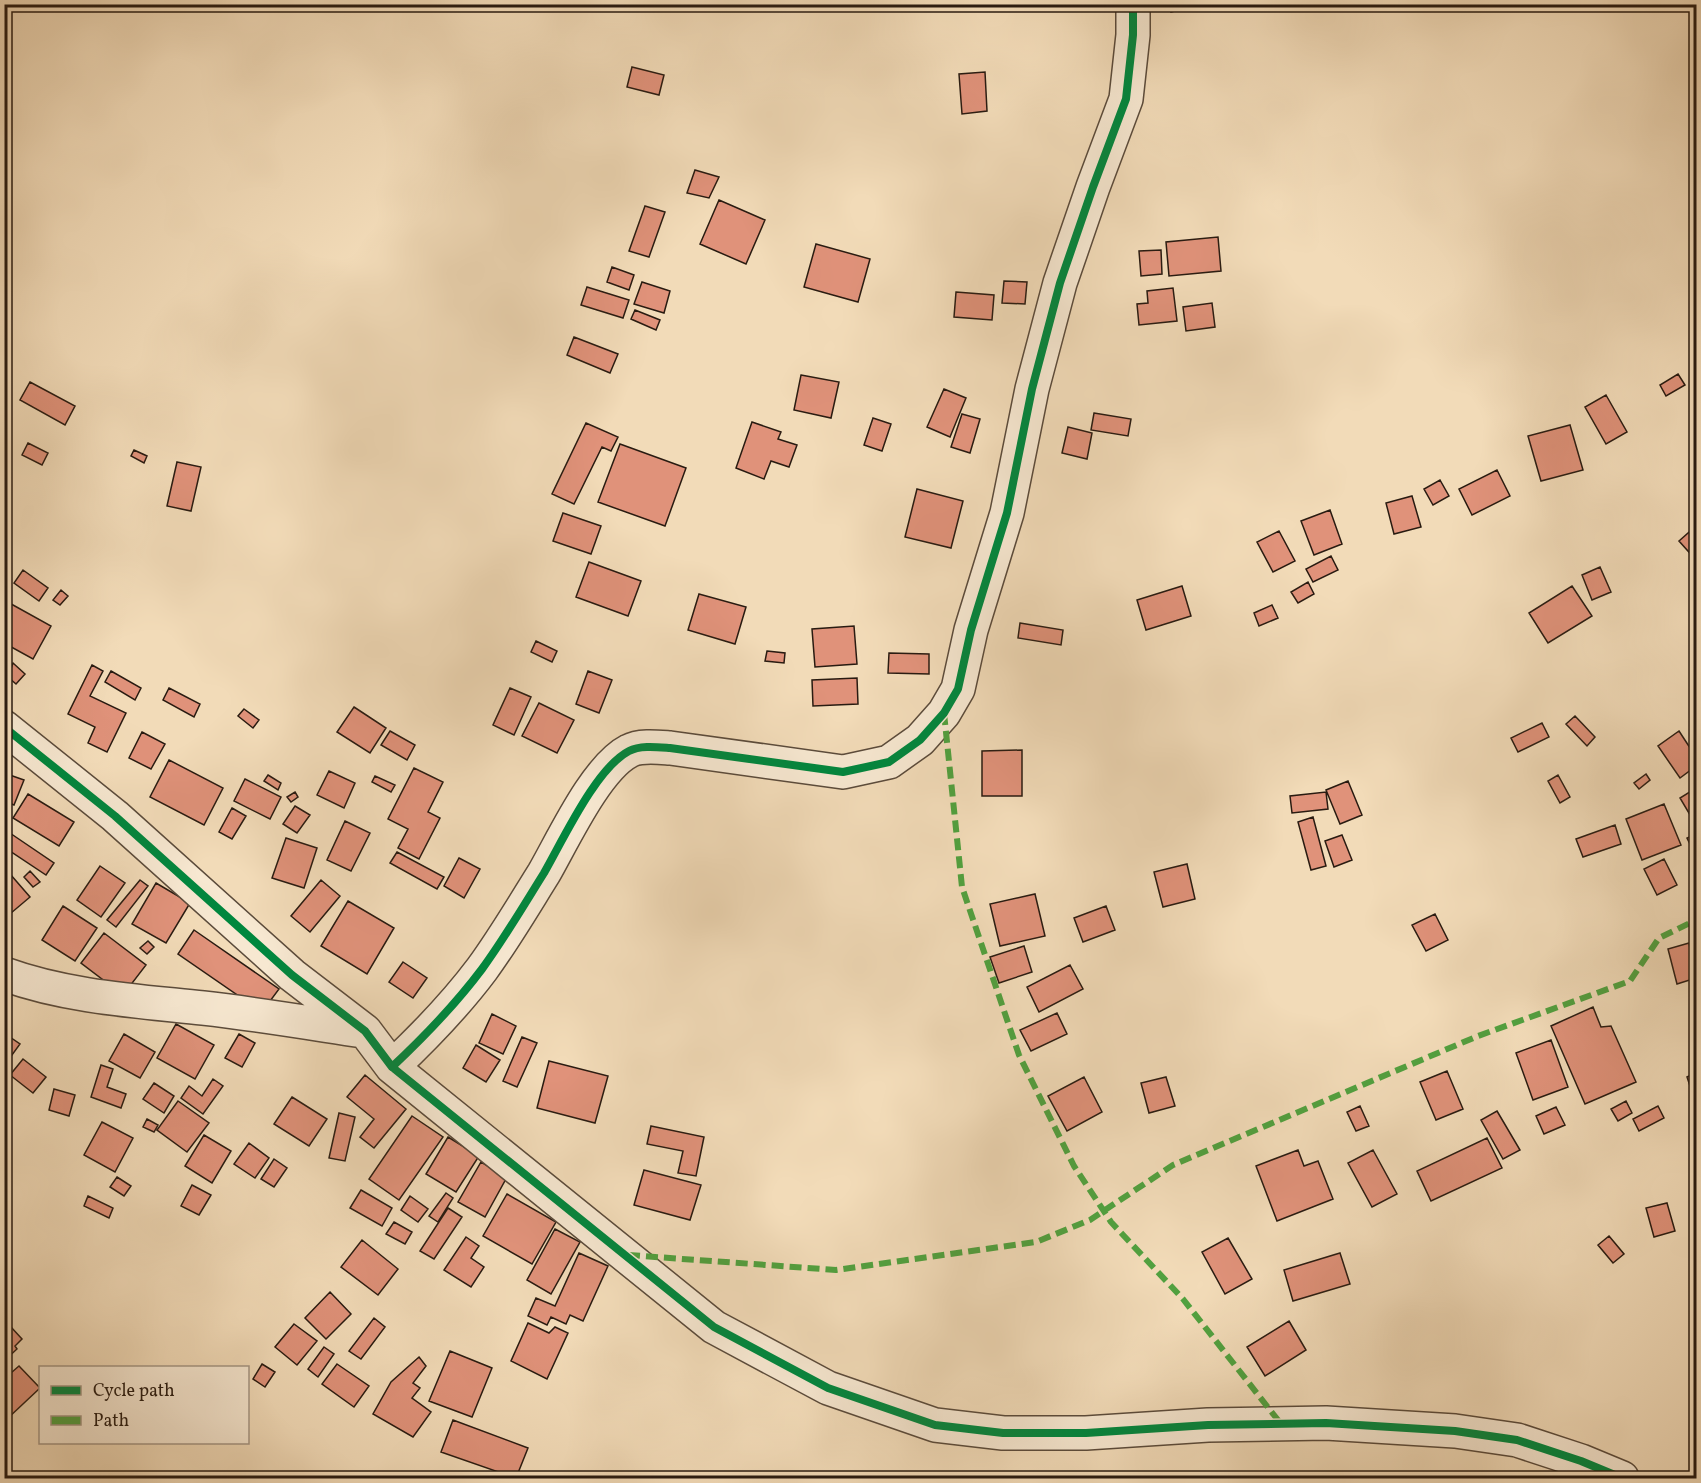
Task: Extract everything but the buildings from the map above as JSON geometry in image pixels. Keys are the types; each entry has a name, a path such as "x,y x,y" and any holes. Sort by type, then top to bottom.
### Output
{"street":[{"path":"392,1066 433,1028 482,969 543,874 590,793 611,766 630,750 648,747 670,748 843,772 889,762 920,740 944,713 958,688 971,630 1007,513 1032,389 1060,283 1126,99 1133,35 1133,4"},
{"path":"4,727 115,816 292,975 365,1031 392,1066 714,1327 828,1388 935,1425 1015,1433 1086,1433 1208,1425 1326,1423 1455,1431 1518,1440 1581,1461 1622,1479"},
{"path":"4,974 23,981 105,998 207,1008 365,1031"}],"marked path":[{"path":"944,713 962,887 1019,1055 1074,1166 1111,1222 1183,1299 1281,1424"},
{"path":"628,1255 836,1270 1036,1242 1090,1220 1173,1165 1478,1036 1630,981 1659,938 1696,920"}],"cycle path":[{"path":"392,1067 439,1020 482,969 544,873 593,788 604,773 629,751 643,747 670,748 843,772 889,762 920,740 944,713 958,689 971,630 1007,513 1032,389 1060,283 1126,99 1133,35 1133,4"},
{"path":"4,727 115,816 292,975 365,1031 392,1067 714,1327 828,1388 935,1425 1003,1433 1086,1433 1208,1425 1326,1423 1455,1431 1517,1440 1581,1461 1622,1478"}]}
